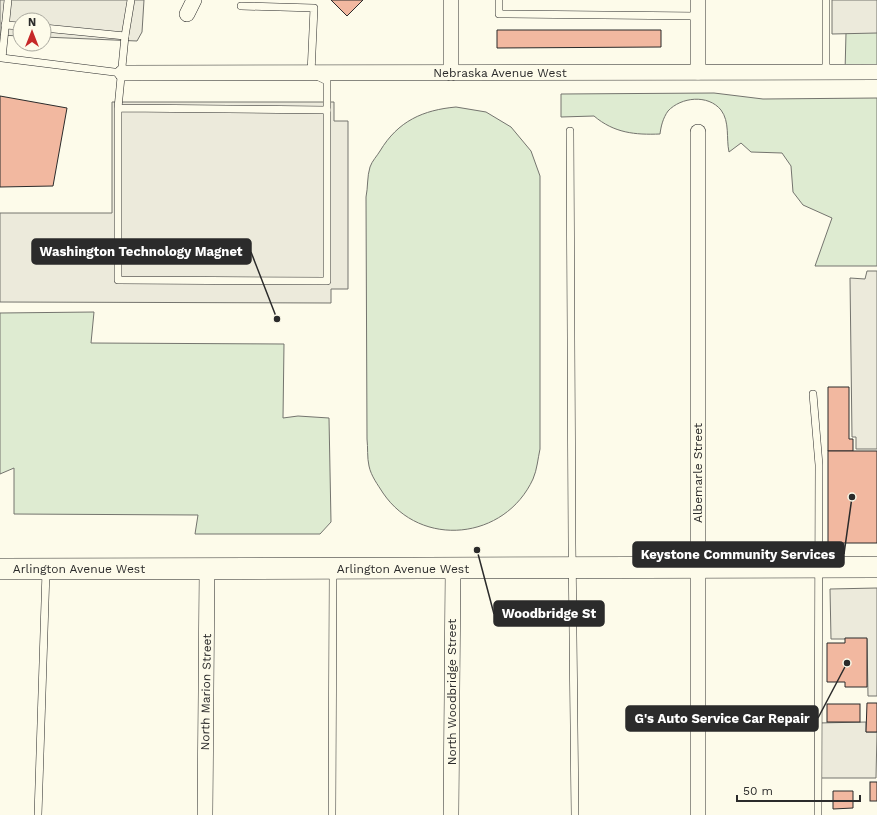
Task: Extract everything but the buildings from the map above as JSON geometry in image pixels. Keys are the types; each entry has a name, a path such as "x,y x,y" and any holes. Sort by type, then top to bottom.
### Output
{"street":[{"path":"187,14 194,0"},
{"path":"451,0 451,73"},
{"path":"698,0 698,72"},
{"name":"Nebraska Avenue West","path":"122,73 877,72"},
{"name":"Albemarle Street","path":"698,132 698,815"},
{"name":"Arlington Avenue West","path":"0,569 572,569 877,567"},
{"name":"North Marion Street","path":"205,815 207,569"},
{"name":"North Woodbridge Street","path":"451,815 453,569"}],"lane":[{"path":"8,0 2,58 122,73"},
{"path":"131,0 125,36 118,108 118,280 327,281 327,82 311,73 314,8 241,6"},
{"path":"499,0 499,14 698,16"},
{"path":"826,0 826,72"},
{"path":"5,25 12,25"},
{"path":"52,29 125,36"},
{"path":"118,108 327,110"},
{"path":"570,131 572,569 575,815"},
{"path":"813,394 819,465 820,567 818,815"},
{"path":"38,815 46,569"},
{"path":"332,815 333,569"}],"green space":[{"path":"877,32 877,72 845,72 846,33"},
{"path":"714,93 763,99 877,98 877,266 815,266 832,218 803,205 793,192 791,166 782,153 751,152 741,143 729,152 726,120 721,110 709,101 694,99 687,100 673,106 665,116 660,134 625,132 609,126 594,116 561,117 561,94"},
{"path":"456,107 486,112 511,127 531,151 540,176 540,449 536,468 533,479 520,499 503,515 483,525 462,530 440,529 419,523 399,511 383,493 371,473 368,463 367,439 366,197 370,167 387,141 403,125 422,114"},
{"path":"94,312 91,343 284,344 283,418 298,416 329,418 331,522 320,534 195,534 198,515 14,514 14,468 0,474 0,313"}],"shaded area":[{"path":"0,0 144,0 142,32 137,41 52,37 52,12 12,12 12,36 0,35"},
{"path":"832,0 877,0 877,33 832,34"},
{"path":"112,102 334,102 334,121 348,121 348,289 331,289 331,303 0,302 0,213 112,213"},
{"path":"867,271 877,271 877,449 856,449 856,437 852,437 850,278 865,279"},
{"path":"877,588 877,696 868,696 867,639 831,639 830,589"},
{"path":"866,722 866,732 877,732 876,778 818,778 818,723"}],"place":[{"name":"Washington Technology Magnet","path":"277,319"},
{"name":"Keystone Community Services","path":"852,497"},
{"name":"Woodbridge St","path":"477,550"},
{"name":"G's Auto Service Car Repair","path":"847,663"}]}
